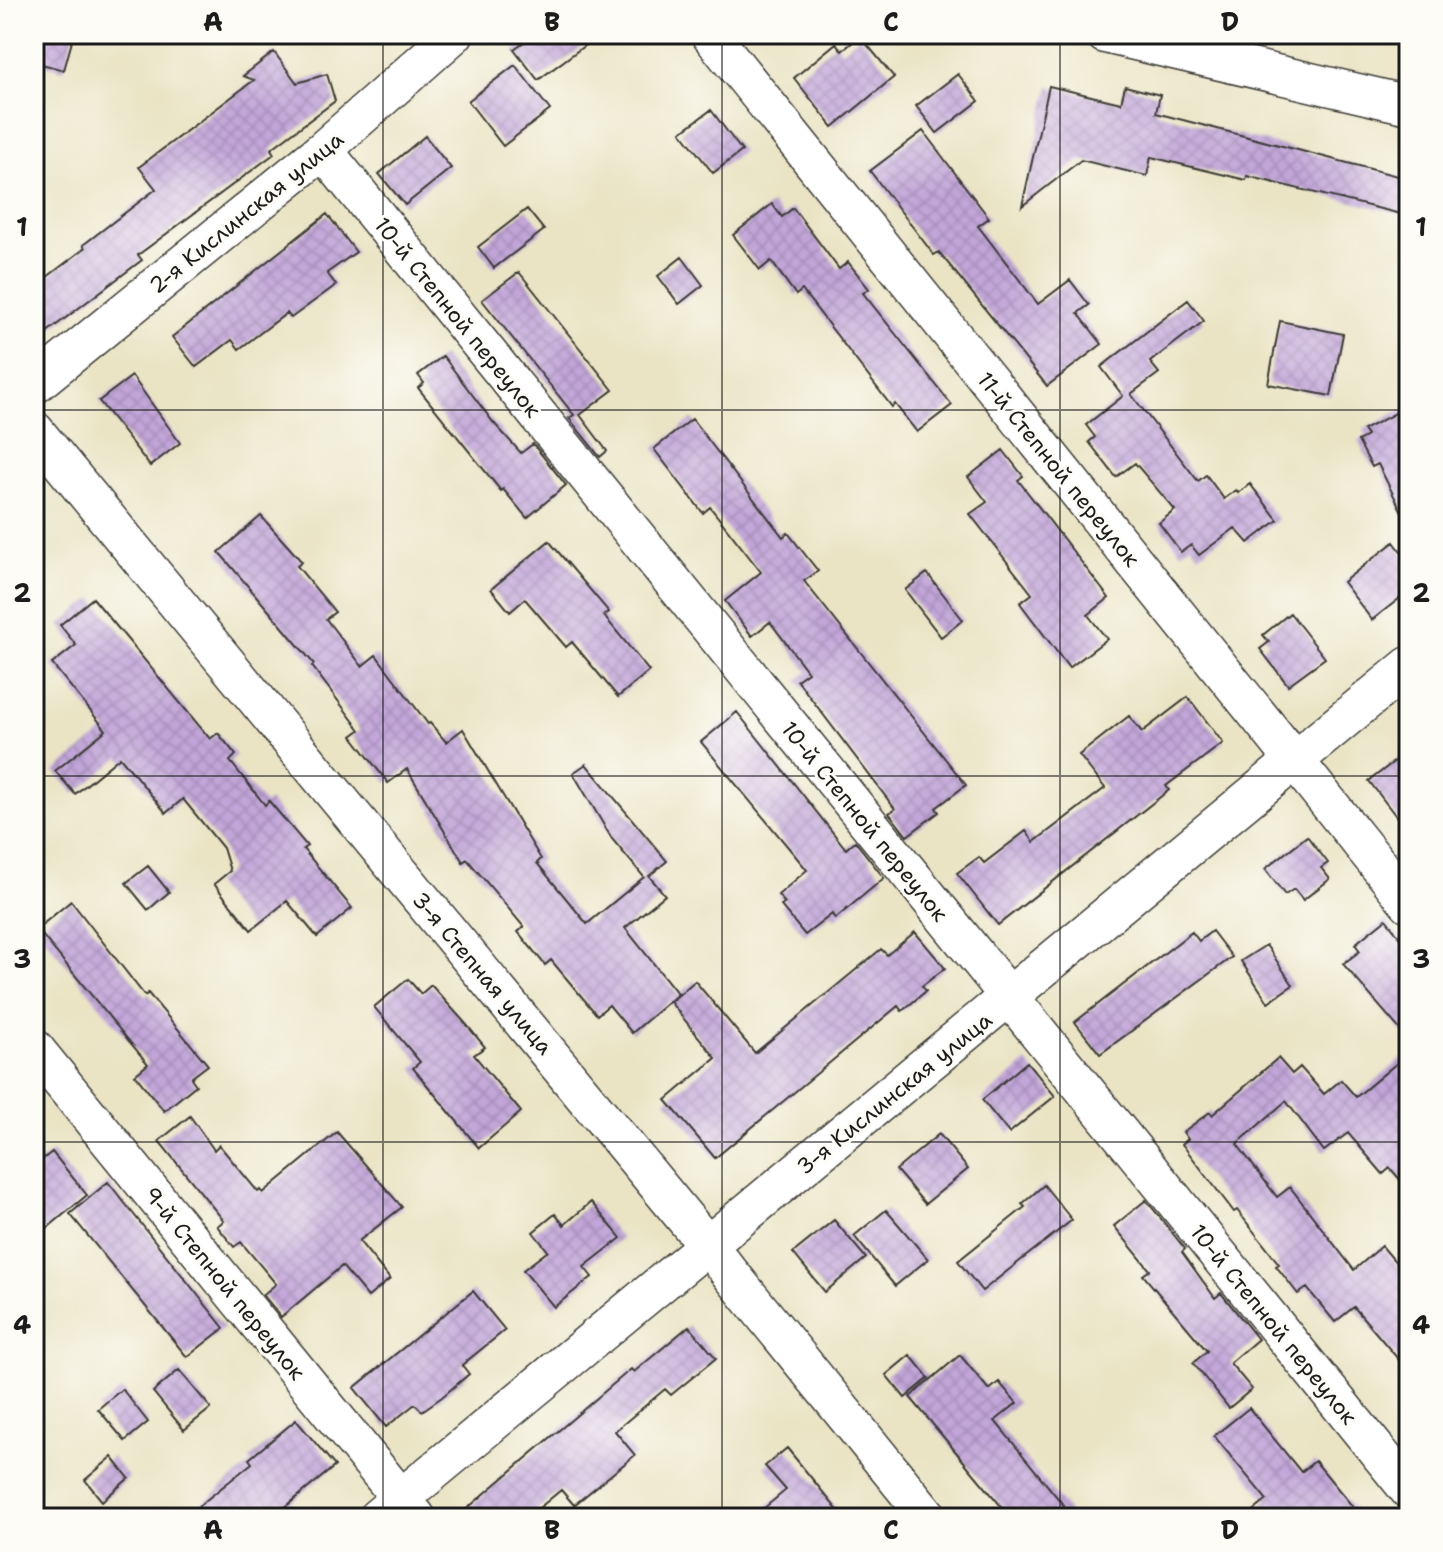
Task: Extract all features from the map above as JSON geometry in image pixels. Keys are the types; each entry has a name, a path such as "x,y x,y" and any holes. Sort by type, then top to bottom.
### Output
{"street":[{"name":"2-я Кислинская улица","path":"34,385 323,150 454,34"},
{"name":"11-й Степной переулок","path":"710,34 1409,903"},
{"path":"1105,34 1409,105"},
{"name":"10-й Степной переулок","path":"323,150 1409,1490"},
{"name":"3-я Степная улица","path":"34,430 929,1518"},
{"name":"3-я Кислинская улица","path":"398,1512 708,1246 1409,666"},
{"name":"9-й Степной переулок","path":"34,1048 398,1512"}],"building":[{"path":"34,34 74,34 64,70 34,62"},
{"path":"535,34 600,34 538,80 514,49"},
{"path":"860,36 894,77 833,127 794,78 836,43 842,51"},
{"path":"274,52 297,83 327,74 335,101 271,149 274,154 138,255 142,260 34,342 34,287 156,189 139,167 254,80 243,76"},
{"path":"515,65 550,110 503,146 468,101"},
{"path":"958,74 979,101 937,133 916,106"},
{"path":"1049,86 1121,103 1125,86 1160,95 1156,113 1409,179 1409,216 1247,176 1246,180 1151,157 1147,176 1081,160 1022,206"},
{"path":"711,110 742,151 713,173 681,132"},
{"path":"923,131 989,218 978,226 1038,304 1070,280 1089,305 1078,313 1102,344 1047,386 939,252 934,255 870,171"},
{"path":"425,136 451,168 405,205 379,174"},
{"path":"772,204 782,217 793,208 839,269 848,262 869,289 863,293 952,405 917,432 895,404 892,407 802,290 796,295 771,261 760,270 733,235"},
{"path":"527,209 544,230 494,268 478,247"},
{"path":"327,214 356,252 327,273 336,285 291,318 287,313 239,349 232,340 196,367 172,337"},
{"path":"682,257 703,285 679,304 658,276"},
{"path":"519,272 613,390 580,415 607,451 600,457 569,418 574,415 482,300"},
{"path":"1188,300 1204,321 1150,362 1159,373 1131,394 1198,481 1206,475 1224,499 1250,484 1278,520 1248,543 1235,528 1199,555 1191,545 1181,552 1159,523 1175,510 1135,463 1116,477 1089,442 1095,437 1086,425 1123,396 1101,367"},
{"path":"1280,321 1343,334 1331,396 1268,384"},
{"path":"443,356 521,453 533,444 566,485 527,518 503,489 501,491 418,388 424,383 418,375"},
{"path":"132,376 180,443 150,466 99,401"},
{"path":"1409,406 1409,526 1378,464 1372,467 1358,441 1367,436 1363,430"},
{"path":"692,419 783,537 788,533 818,571 804,581 966,785 936,808 939,812 907,836 889,813 895,809 797,680 808,672 770,622 752,636 725,601 761,572 710,507 703,513 654,449"},
{"path":"1003,450 1023,476 1018,480 1109,598 1088,615 1107,639 1069,668 1020,603 1032,594 970,514 987,502 968,477"},
{"path":"261,516 302,562 297,566 335,612 326,619 362,666 376,655 428,724 446,742 463,729 541,859 537,863 587,924 644,877 612,839 573,773 586,764 667,861 649,876 665,895 625,928 678,994 632,1033 609,1005 597,1015 551,960 545,965 518,932 524,927 467,859 463,862 407,769 388,783 352,736 360,730 312,666 314,664 219,552"},
{"path":"549,541 609,612 604,616 649,671 618,697 572,642 566,647 525,599 510,612 491,589"},
{"path":"1394,542 1409,562 1409,591 1372,620 1343,582"},
{"path":"927,573 963,620 941,637 905,590"},
{"path":"93,598 210,739 218,733 236,755 230,761 265,805 269,801 307,846 303,849 352,908 317,937 287,901 251,930 214,884 230,871 223,848 183,799 166,813 120,757 75,794 55,771 106,730 52,664 76,645 60,625"},
{"path":"1290,613 1325,658 1288,685 1260,649 1269,642 1263,635"},
{"path":"1188,697 1223,743 1166,786 1169,790 998,925 957,873 979,857 984,863 1026,831 1034,842 1105,788 1079,755 1129,716 1142,732"},
{"path":"737,712 846,849 855,841 884,878 835,919 832,914 805,935 781,906 785,903 778,895 807,870 701,742"},
{"path":"1409,750 1409,833 1369,781"},
{"path":"1307,836 1328,863 1321,868 1330,879 1303,900 1294,889 1285,895 1265,869"},
{"path":"148,866 169,892 148,910 126,883"},
{"path":"71,901 145,996 148,993 208,1065 191,1078 196,1085 164,1111 135,1075 148,1064 37,929"},
{"path":"1386,919 1409,949 1409,1040 1343,964 1360,951 1355,944"},
{"path":"1212,931 1232,957 1100,1054 1075,1022 1192,932 1199,941"},
{"path":"915,932 945,968 922,986 926,991 902,1011 898,1006 715,1158 666,1100 716,1058 670,1002 695,981 755,1053 881,949 887,955"},
{"path":"1266,945 1293,985 1268,1002 1241,961"},
{"path":"408,979 421,994 431,985 466,1024 485,1047 474,1055 521,1112 479,1148 413,1068 420,1062 374,1007"},
{"path":"1409,1053 1409,1190 1390,1168 1383,1174 1348,1133 1324,1151 1286,1101 1237,1144 1277,1197 1290,1187 1354,1270 1382,1246 1409,1278 1409,1372 1354,1307 1335,1322 1307,1288 1298,1294 1276,1266 1279,1264 1182,1144 1188,1139 1183,1132 1210,1112 1212,1115 1278,1058 1292,1074 1300,1067 1324,1094 1341,1080 1356,1097"},
{"path":"1027,1062 1055,1096 1009,1133 982,1100"},
{"path":"190,1116 214,1150 219,1145 258,1192 261,1190 263,1193 337,1132 402,1207 359,1241 390,1279 368,1297 342,1266 281,1317 263,1295 276,1284 241,1242 234,1247 217,1226 224,1221 159,1141"},
{"path":"939,1134 968,1169 925,1204 896,1170"},
{"path":"52,1152 87,1195 34,1239 34,1166"},
{"path":"108,1182 224,1328 187,1357 70,1214"},
{"path":"1044,1185 1072,1220 982,1291 958,1261 1025,1207 1022,1204"},
{"path":"1146,1200 1185,1249 1182,1252 1215,1298 1221,1293 1258,1339 1230,1363 1252,1389 1229,1408 1193,1363 1207,1351 1143,1275 1150,1270 1114,1226"},
{"path":"591,1202 621,1238 584,1267 592,1277 554,1307 523,1270 548,1251 533,1232 555,1214 564,1225"},
{"path":"886,1210 928,1259 895,1286 854,1236"},
{"path":"834,1220 866,1258 825,1292 793,1253"},
{"path":"473,1291 505,1330 462,1365 469,1374 442,1397 422,1411 415,1404 386,1427 354,1388"},
{"path":"689,1326 716,1358 671,1395 665,1389 615,1431 635,1455 574,1505 561,1490 527,1518 456,1518 631,1369 634,1372"},
{"path":"910,1355 929,1378 905,1398 886,1375"},
{"path":"960,1355 989,1390 999,1382 1017,1403 995,1421 1074,1518 1011,1518 910,1397"},
{"path":"179,1370 211,1408 184,1430 153,1392"},
{"path":"122,1389 148,1422 125,1441 98,1409"},
{"path":"1249,1408 1301,1472 1315,1461 1362,1518 1245,1518 1267,1500 1214,1436"},
{"path":"296,1420 335,1466 272,1518 184,1518 252,1463 249,1459"},
{"path":"787,1448 844,1518 752,1518 786,1490 765,1466"},
{"path":"112,1457 129,1478 102,1501 85,1480"}]}
